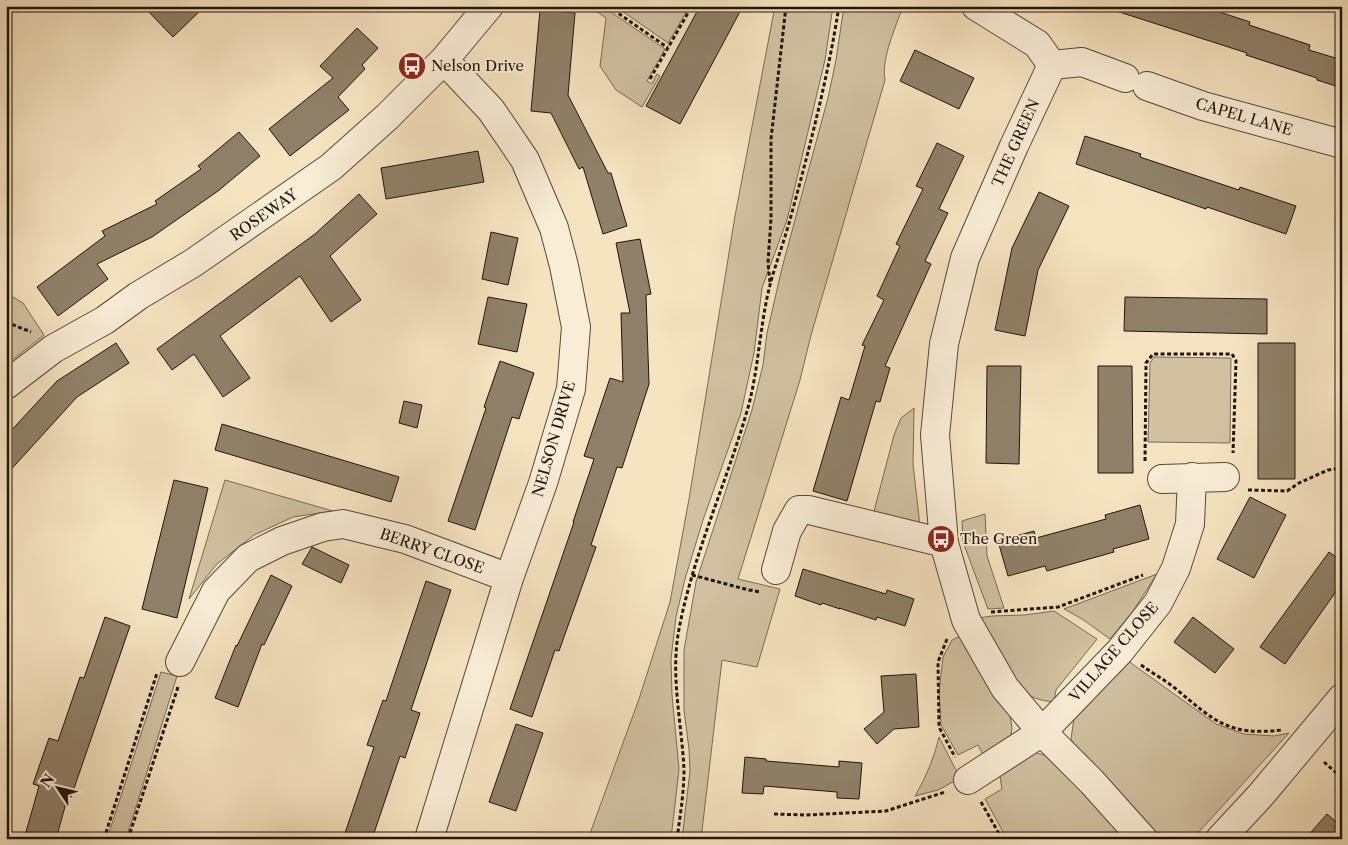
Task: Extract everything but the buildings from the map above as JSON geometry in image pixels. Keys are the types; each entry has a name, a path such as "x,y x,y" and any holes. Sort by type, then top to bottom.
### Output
{"street":[{"name":"ROSEWAY","path":"6,384 53,349 105,320 138,296 193,263 331,167 387,117 444,60 489,6"},
{"path":"976,6 1037,44 1052,65"},
{"name":"NELSON DRIVE","path":"429,839 508,578 543,483 571,389 576,327 564,266 554,228 525,160 491,110 444,60"},
{"name":"CAPEL LANE","path":"1052,65 1082,62 1203,106 1342,144"},
{"name":"THE GREEN","path":"1052,65 965,258 944,344 935,435 944,543 966,620 1005,688 1042,732 1092,782 1143,839"},
{"path":"1153,474 1192,477 1233,475"},
{"name":"VILLAGE CLOSE","path":"968,780 1042,732 1120,651 1158,603 1176,568 1190,524 1192,477"},
{"path":"776,570 786,530 798,510 809,510 944,543"},
{"name":"BERRY CLOSE","path":"180,662 216,591 248,558 282,541 323,527 343,524 405,539 508,578"},
{"path":"1220,839 1260,796 1342,698"}],"path":[{"path":"608,6 615,8 668,48"},
{"path":"650,79 692,6"},
{"path":"770,286 768,263 771,218 771,139 786,6"},
{"path":"677,839 684,772 676,687 678,632 692,575 749,404 757,371 770,286 785,239 823,93 839,6"},
{"path":"1153,474 1146,363 1153,354 1232,354 1236,361 1233,475 1287,491 1299,483 1328,470 1342,468"},
{"path":"1002,839 939,727 938,662 948,637 966,620 986,612 1058,607 1157,570 1176,568"},
{"path":"692,575 761,592 766,589 776,570"},
{"path":"1120,651 1174,687 1204,713 1221,724 1250,731 1292,729 1306,742"},
{"path":"104,839 158,670 180,662 181,678 128,839"},
{"path":"774,814 806,815 886,811 943,794 968,780"}],"shaded area":[{"path":"589,6 602,6 665,49 647,81 652,84 657,74 660,76 642,107 616,90 600,66 606,18"},
{"path":"621,6 690,6 668,43 619,9"},
{"path":"775,6 833,6 825,60 787,220 762,288 754,353 741,413 703,520 685,579 676,617 671,659 672,695 679,769 671,839 588,839 639,699 670,602 689,499 735,216"},
{"path":"844,6 903,6 887,52 884,71 885,80 811,335 800,380 738,579 780,589 757,667 722,660 701,839 682,839 690,771 684,710 684,650 696,582 752,410 782,268 828,98"},
{"path":"6,293 23,303 44,335 6,365"},
{"path":"1154,357 1231,358 1230,443 1148,442 1150,363"},
{"path":"914,408 913,464 920,526 873,515 894,435 901,418"},
{"path":"225,480 333,511 293,517 254,535 217,564 189,599"},
{"path":"985,514 987,556 1004,608 988,609 963,542 962,521"},
{"path":"1157,574 1133,611 1110,639 1064,609"},
{"path":"1054,611 1097,639 1056,690 1054,702 1043,700 1025,692 1005,667 978,618"},
{"path":"962,635 1010,715 1012,728 1010,742 989,757 982,753 978,745 958,755 941,725 939,692 943,657 952,640"},
{"path":"1124,658 1216,724 1244,734 1274,736 1289,733 1197,834 1178,838 1168,837 1159,832 1155,836 1080,754 1071,739 1074,718"},
{"path":"161,672 177,676 126,839 107,839"},
{"path":"939,737 960,778 938,790 915,796 923,782"},
{"path":"1034,752 1050,757 1125,839 1007,839 985,799 1002,789 1000,777 1005,766"}],"place":[{"name":"Nelson Drive","path":"412,66"},
{"name":"The Green","path":"941,539"}]}
